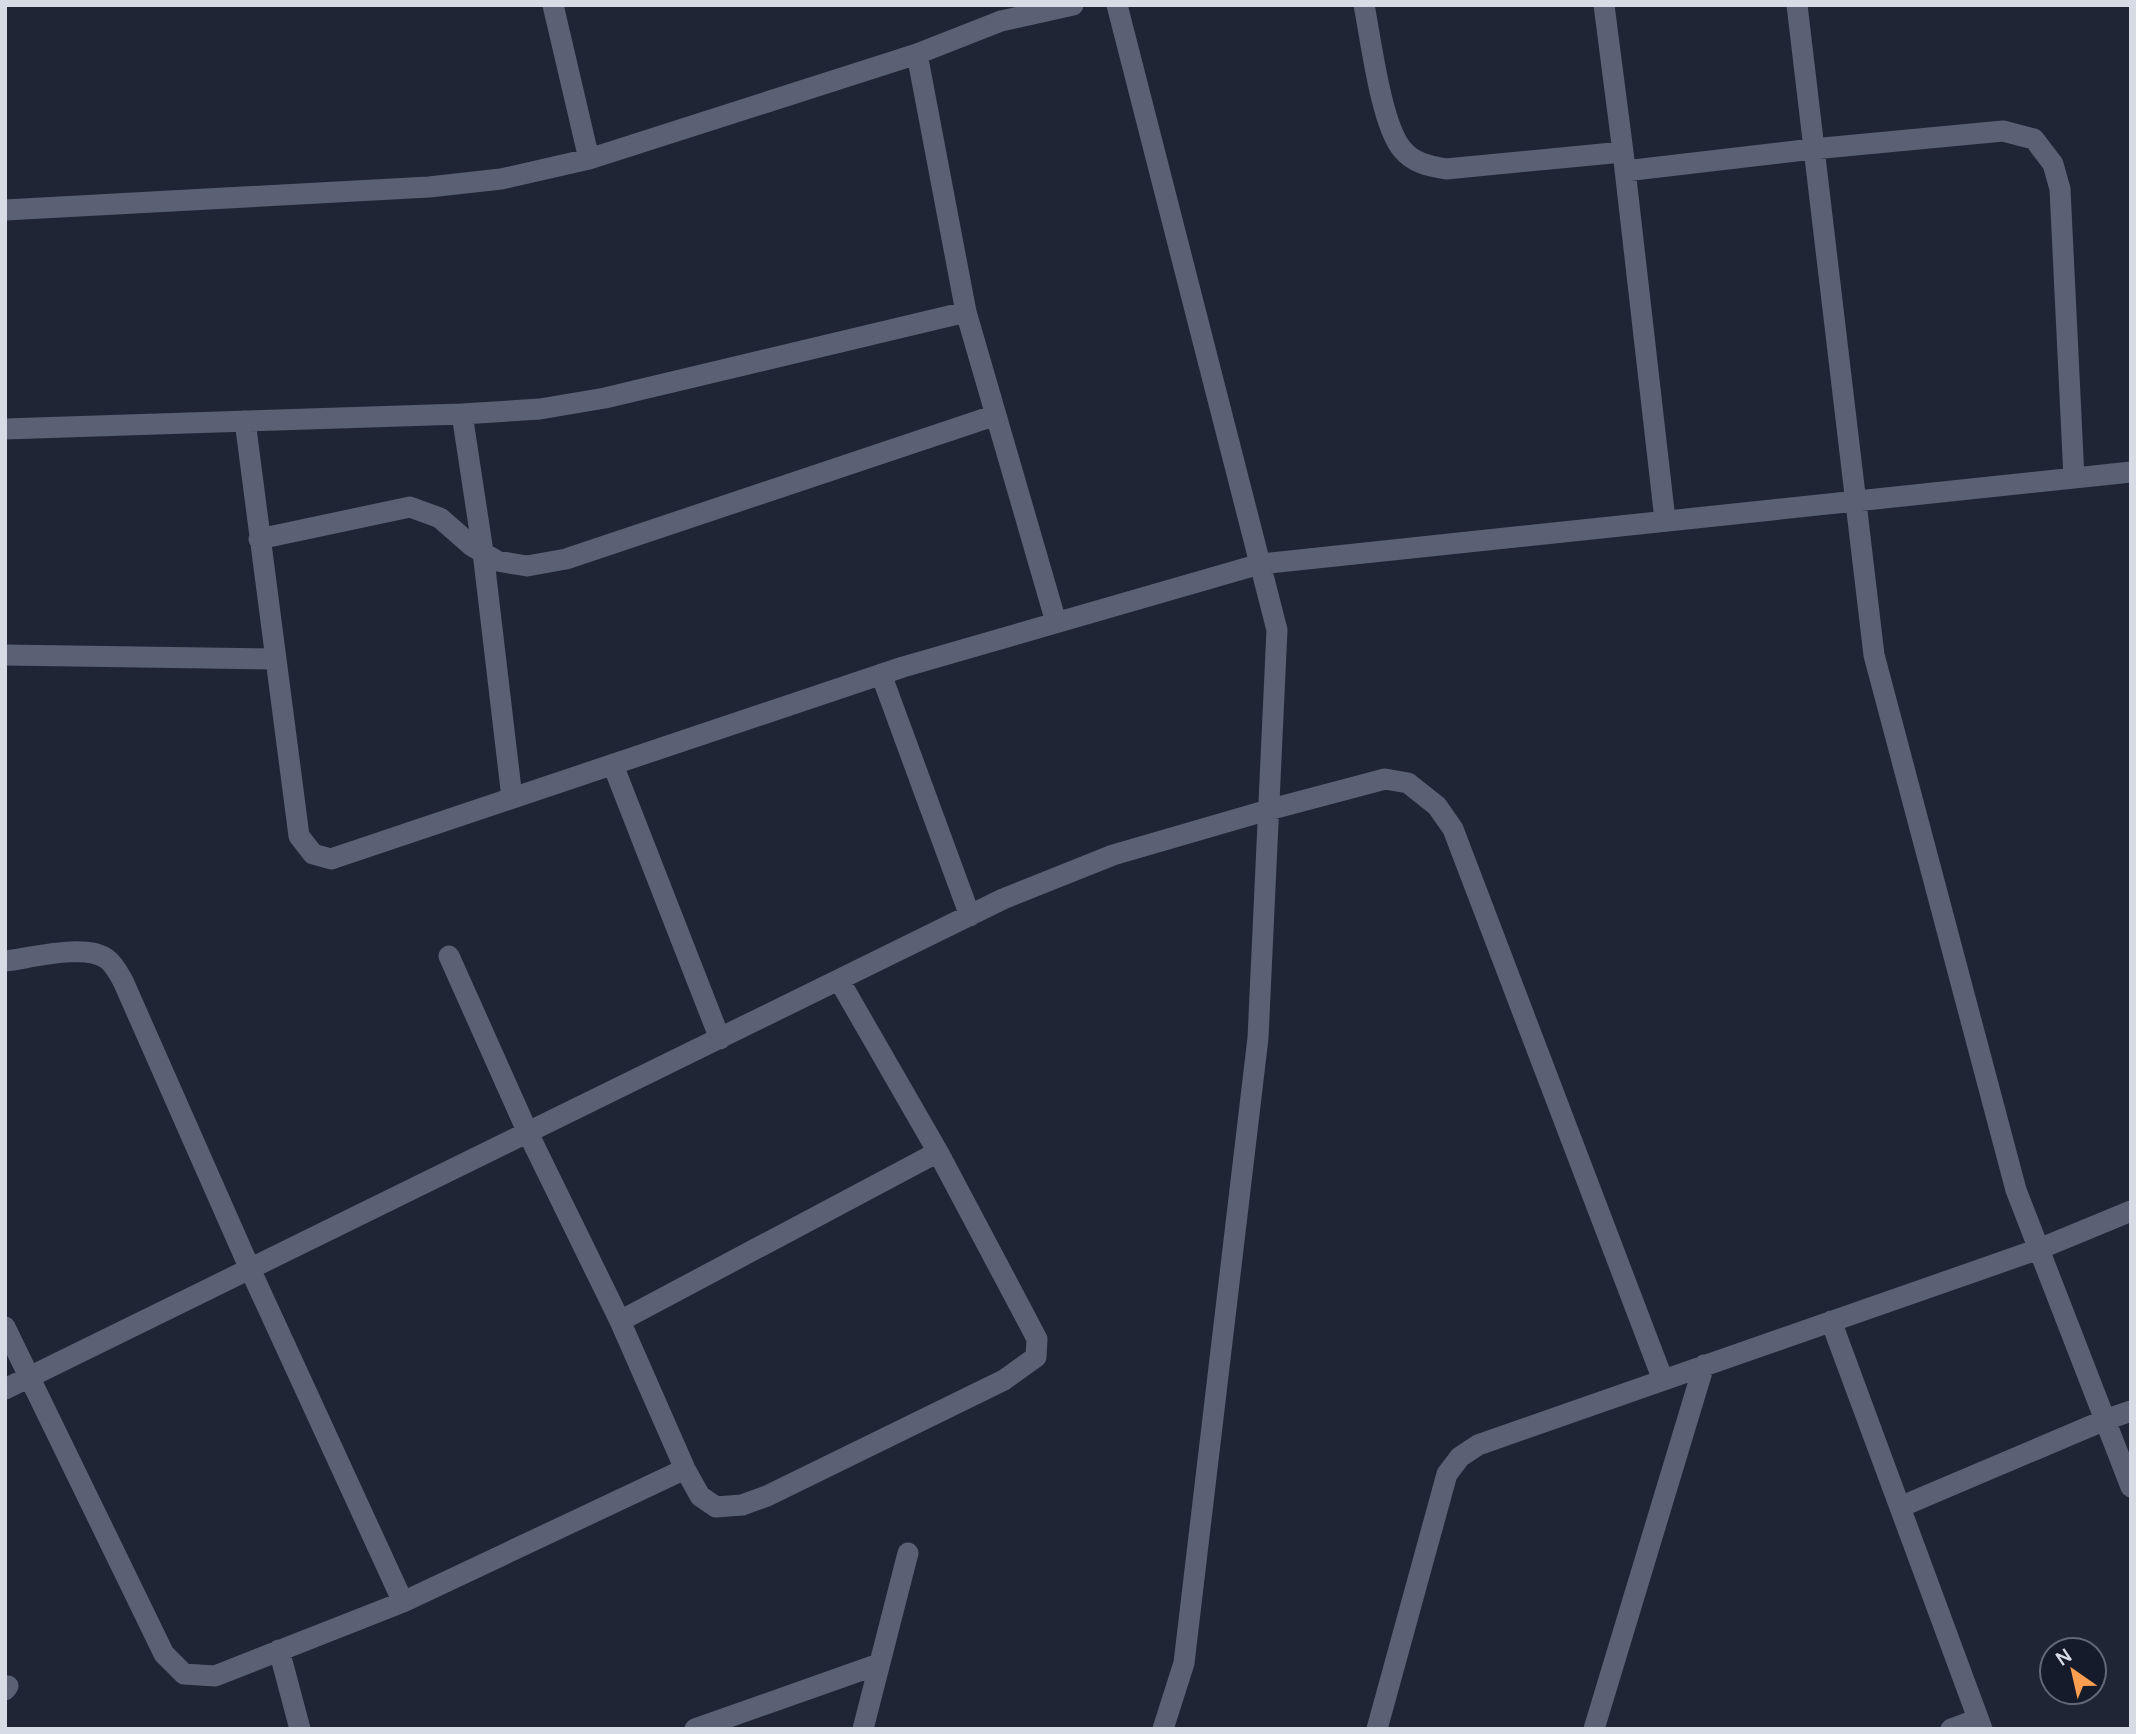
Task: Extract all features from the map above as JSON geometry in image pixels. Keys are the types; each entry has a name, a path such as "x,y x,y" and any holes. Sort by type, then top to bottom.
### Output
{"street":[{"path":"553,5 589,159"},
{"path":"5,210 429,187 501,179 589,159 917,54 999,13 1073,5"},
{"path":"1116,5 1277,630 1258,1038 1184,1663 1163,1729"},
{"path":"1364,5 1389,127 1402,149 1422,164 1446,169 1624,162 1814,149 2003,131 2034,139 2053,164 2060,189 2074,478"},
{"path":"1604,5 1665,520"},
{"path":"1797,5 1874,655 2016,1190 2131,1487"},
{"path":"917,54 966,312 1056,622"},
{"path":"5,429 540,410 605,398 966,312"},
{"path":"462,414 483,552 512,798"},
{"path":"259,539 410,507 440,519 472,546 497,561 527,566 566,559 996,415"},
{"path":"245,421 299,836 313,854 331,859 881,674 1260,564 2131,472"},
{"path":"5,655 275,659"},
{"path":"881,674 970,916"},
{"path":"613,765 720,1039"},
{"path":"5,1389 1003,900 1113,855 1385,779 1408,783 1437,806 1453,830 1663,1380"},
{"path":"5,961 73,952 94,952 109,960 123,981 250,1269 403,1602"},
{"path":"450,956 528,1133 620,1321 685,1469 700,1496 716,1507 742,1505 767,1496 1004,1380 1036,1357 1037,1339 938,1152 839,980"},
{"path":"620,1321 938,1152"},
{"path":"1377,1729 1447,1474 1460,1457 1478,1445 2039,1249 2131,1212"},
{"path":"1831,1321 1980,1724 1951,1729"},
{"path":"5,1328 164,1654 184,1674 215,1676 403,1602 685,1469"},
{"path":"1594,1729 1704,1365"},
{"path":"1900,1507 2131,1411"},
{"path":"863,1729 908,1553"},
{"path":"279,1650 300,1729"},
{"path":"695,1729 879,1664"}]}
